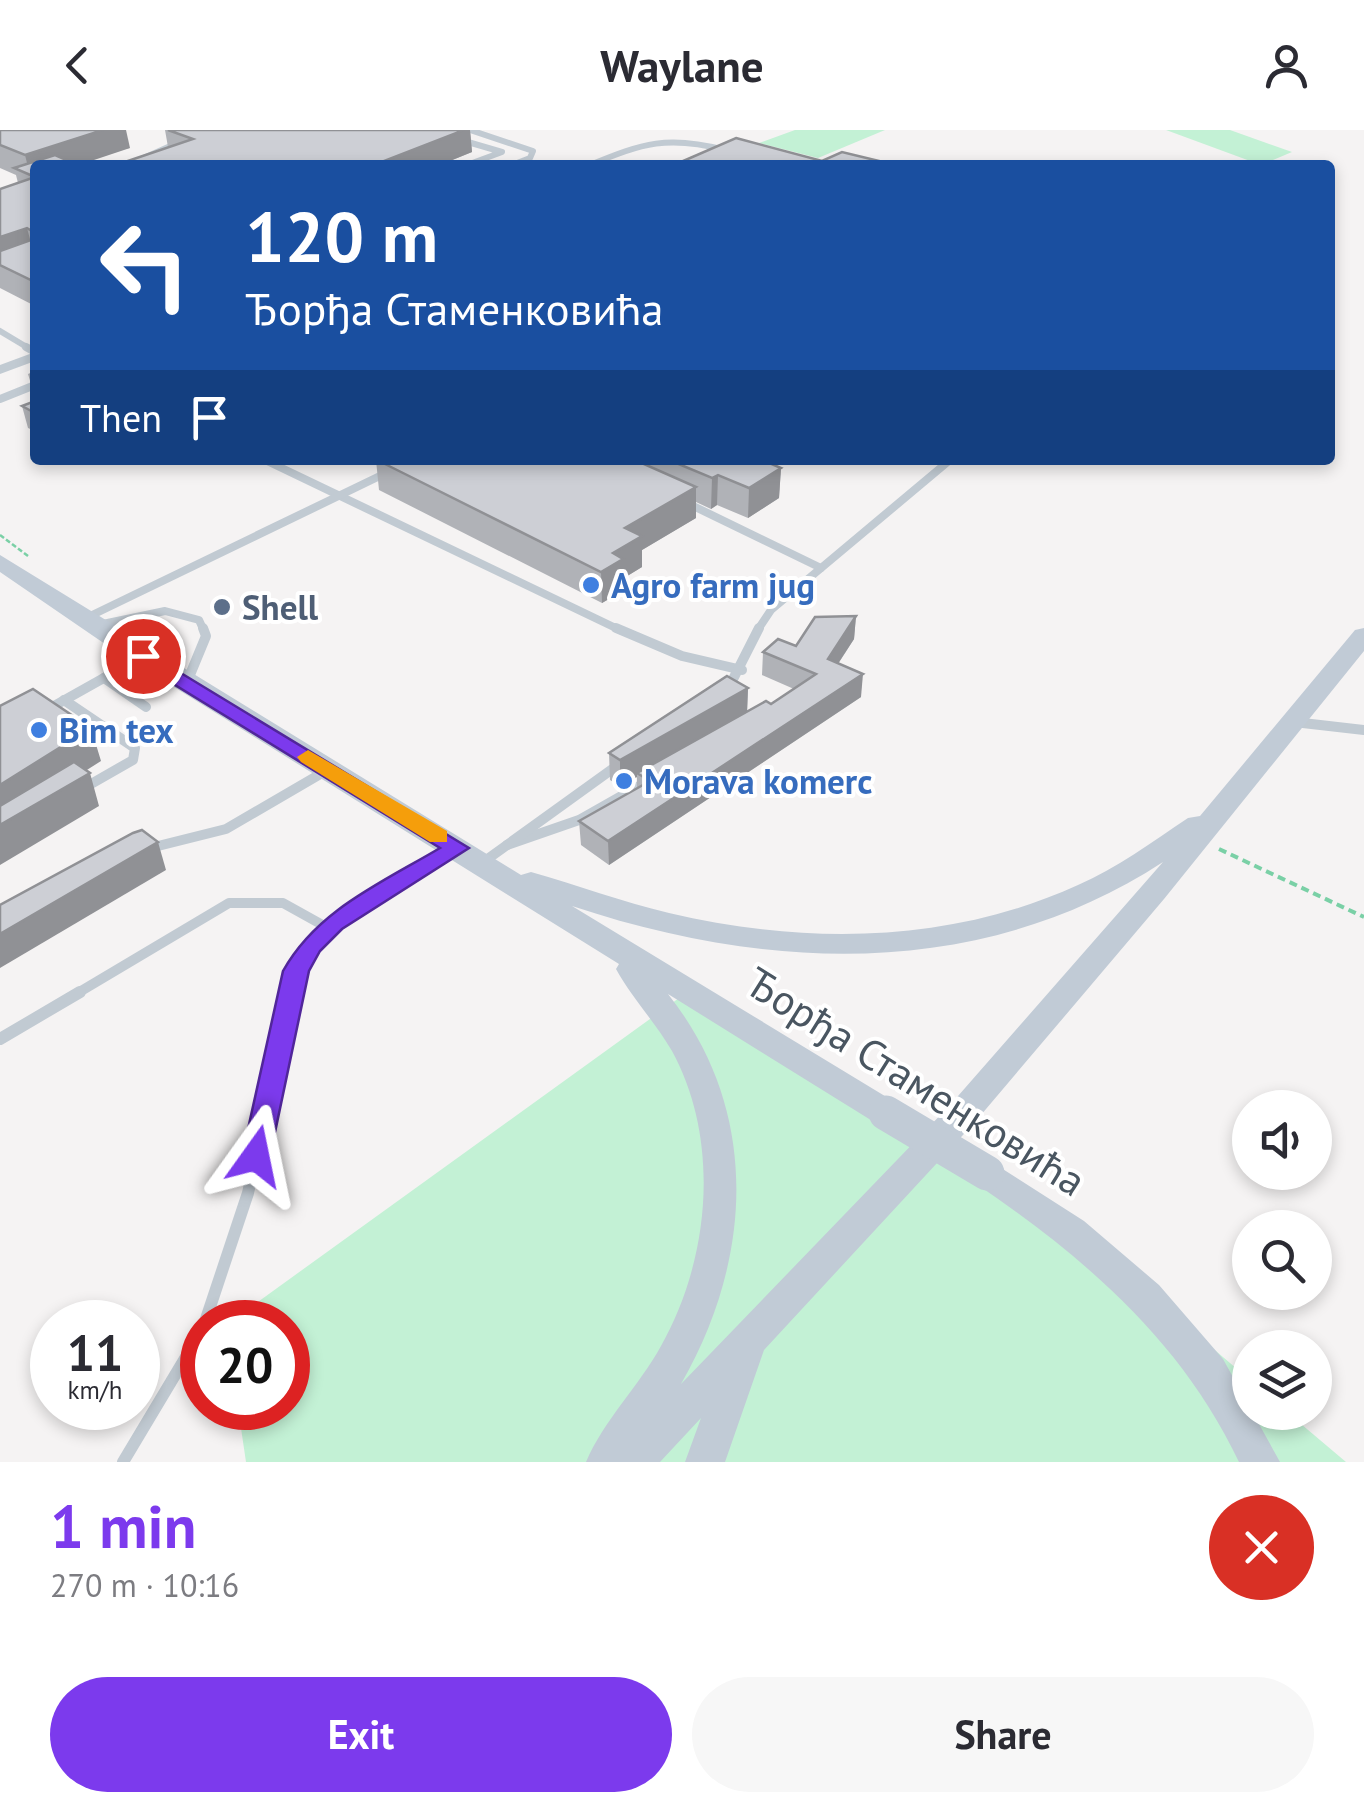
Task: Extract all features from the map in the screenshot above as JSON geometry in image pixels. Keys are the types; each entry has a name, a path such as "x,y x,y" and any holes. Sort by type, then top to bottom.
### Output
{"main road":[{"name":"Ђорђа Стаменковића","path":"0,562 187,683 482,856 614,948 987,1173 1090,1242 1163,1312 1234,1410 1260,1462"},
{"path":"633,1462 963,1113 1198,839 1364,635"},
{"path":"482,856 606,909 699,933 798,947 854,946 968,931 1026,917 1126,871 1224,808"},
{"path":"606,1462 664,1376 690,1326 713,1255 721,1194 720,1147 713,1102 690,1050 666,1010 614,948"},
{"path":"705,1462 749,1339"}],"street":[{"path":"0,370 30,359"}],"lane":[{"path":"446,136 525,160 532,156 531,149 470,130"},
{"path":"602,160 653,139 669,137 741,154"},
{"path":"139,160 179,142"},
{"path":"480,160 502,152"},
{"path":"0,331 30,356"},
{"path":"0,398 30,386"},
{"path":"275,465 637,638 682,656 742,670"},
{"path":"718,700 742,670 762,619 944,465"},
{"path":"89,622 399,467"},
{"path":"671,495 821,568"},
{"path":"89,622 164,611 193,616 204,624 206,636 187,683"},
{"path":"32,718 143,656"},
{"path":"104,678 146,708"},
{"path":"64,700 135,748 133,760 66,798"},
{"path":"1293,722 1364,730"},
{"path":"482,856 624,762"},
{"path":"138,852 226,829 329,769"},
{"path":"212,1300 248,1193 296,971 310,945 328,928 482,856 579,820 660,774"},
{"path":"0,1038 229,904 283,903 328,928"},
{"path":"124,1462 180,1373"}],"path":[{"path":"1198,839 1364,917"}],"green space":[{"path":"795,130 885,130 818,158 759,143"},
{"path":"1166,130 1230,130 1292,152 1273,160 1247,160"},
{"path":"686,993 922,1147 630,1462 246,1462 241,1430 310,1430 310,1300 260,1300"},
{"path":"940,1152 1130,1278 1232,1365 1232,1430 1308,1430 1346,1462 633,1462"}],"building":[{"path":"0,130 103,130 25,155 0,145"},
{"path":"168,130 464,130 387,160 131,160 193,139"},
{"path":"736,138 818,160 685,160"},
{"path":"842,152 875,160 824,160"},
{"path":"55,155 66,160 39,160"},
{"path":"30,163 30,175 14,168"},
{"path":"30,179 30,230 0,237 0,189"},
{"path":"30,240 30,280 0,265 0,251"},
{"path":"387,465 646,465 696,487 625,528 642,536 613,553 623,559 601,572"},
{"path":"681,465 781,468 749,488 718,475 712,478"},
{"path":"856,616 828,659 863,674 608,841 579,821 650,781 637,773 766,701 771,704 816,674 763,652 778,639 796,646 815,617"},
{"path":"727,676 748,688 620,760 609,753"},
{"path":"33,689 91,728 0,785 0,706"},
{"path":"74,762 90,773 0,825 0,806"},
{"path":"142,830 158,842 0,934 0,905"}],"slow traffic":[{"path":"308,757 439,836"}],"place":[{"name":"Agro farm jug","path":"591,585"},
{"name":"Shell","path":"222,607"},
{"name":"Bim tex","path":"39,730"},
{"name":"Morava komerc","path":"624,781"}],"route":[{"path":"143,656 457,848 333,923 310,945 296,971 256,1156"}]}
